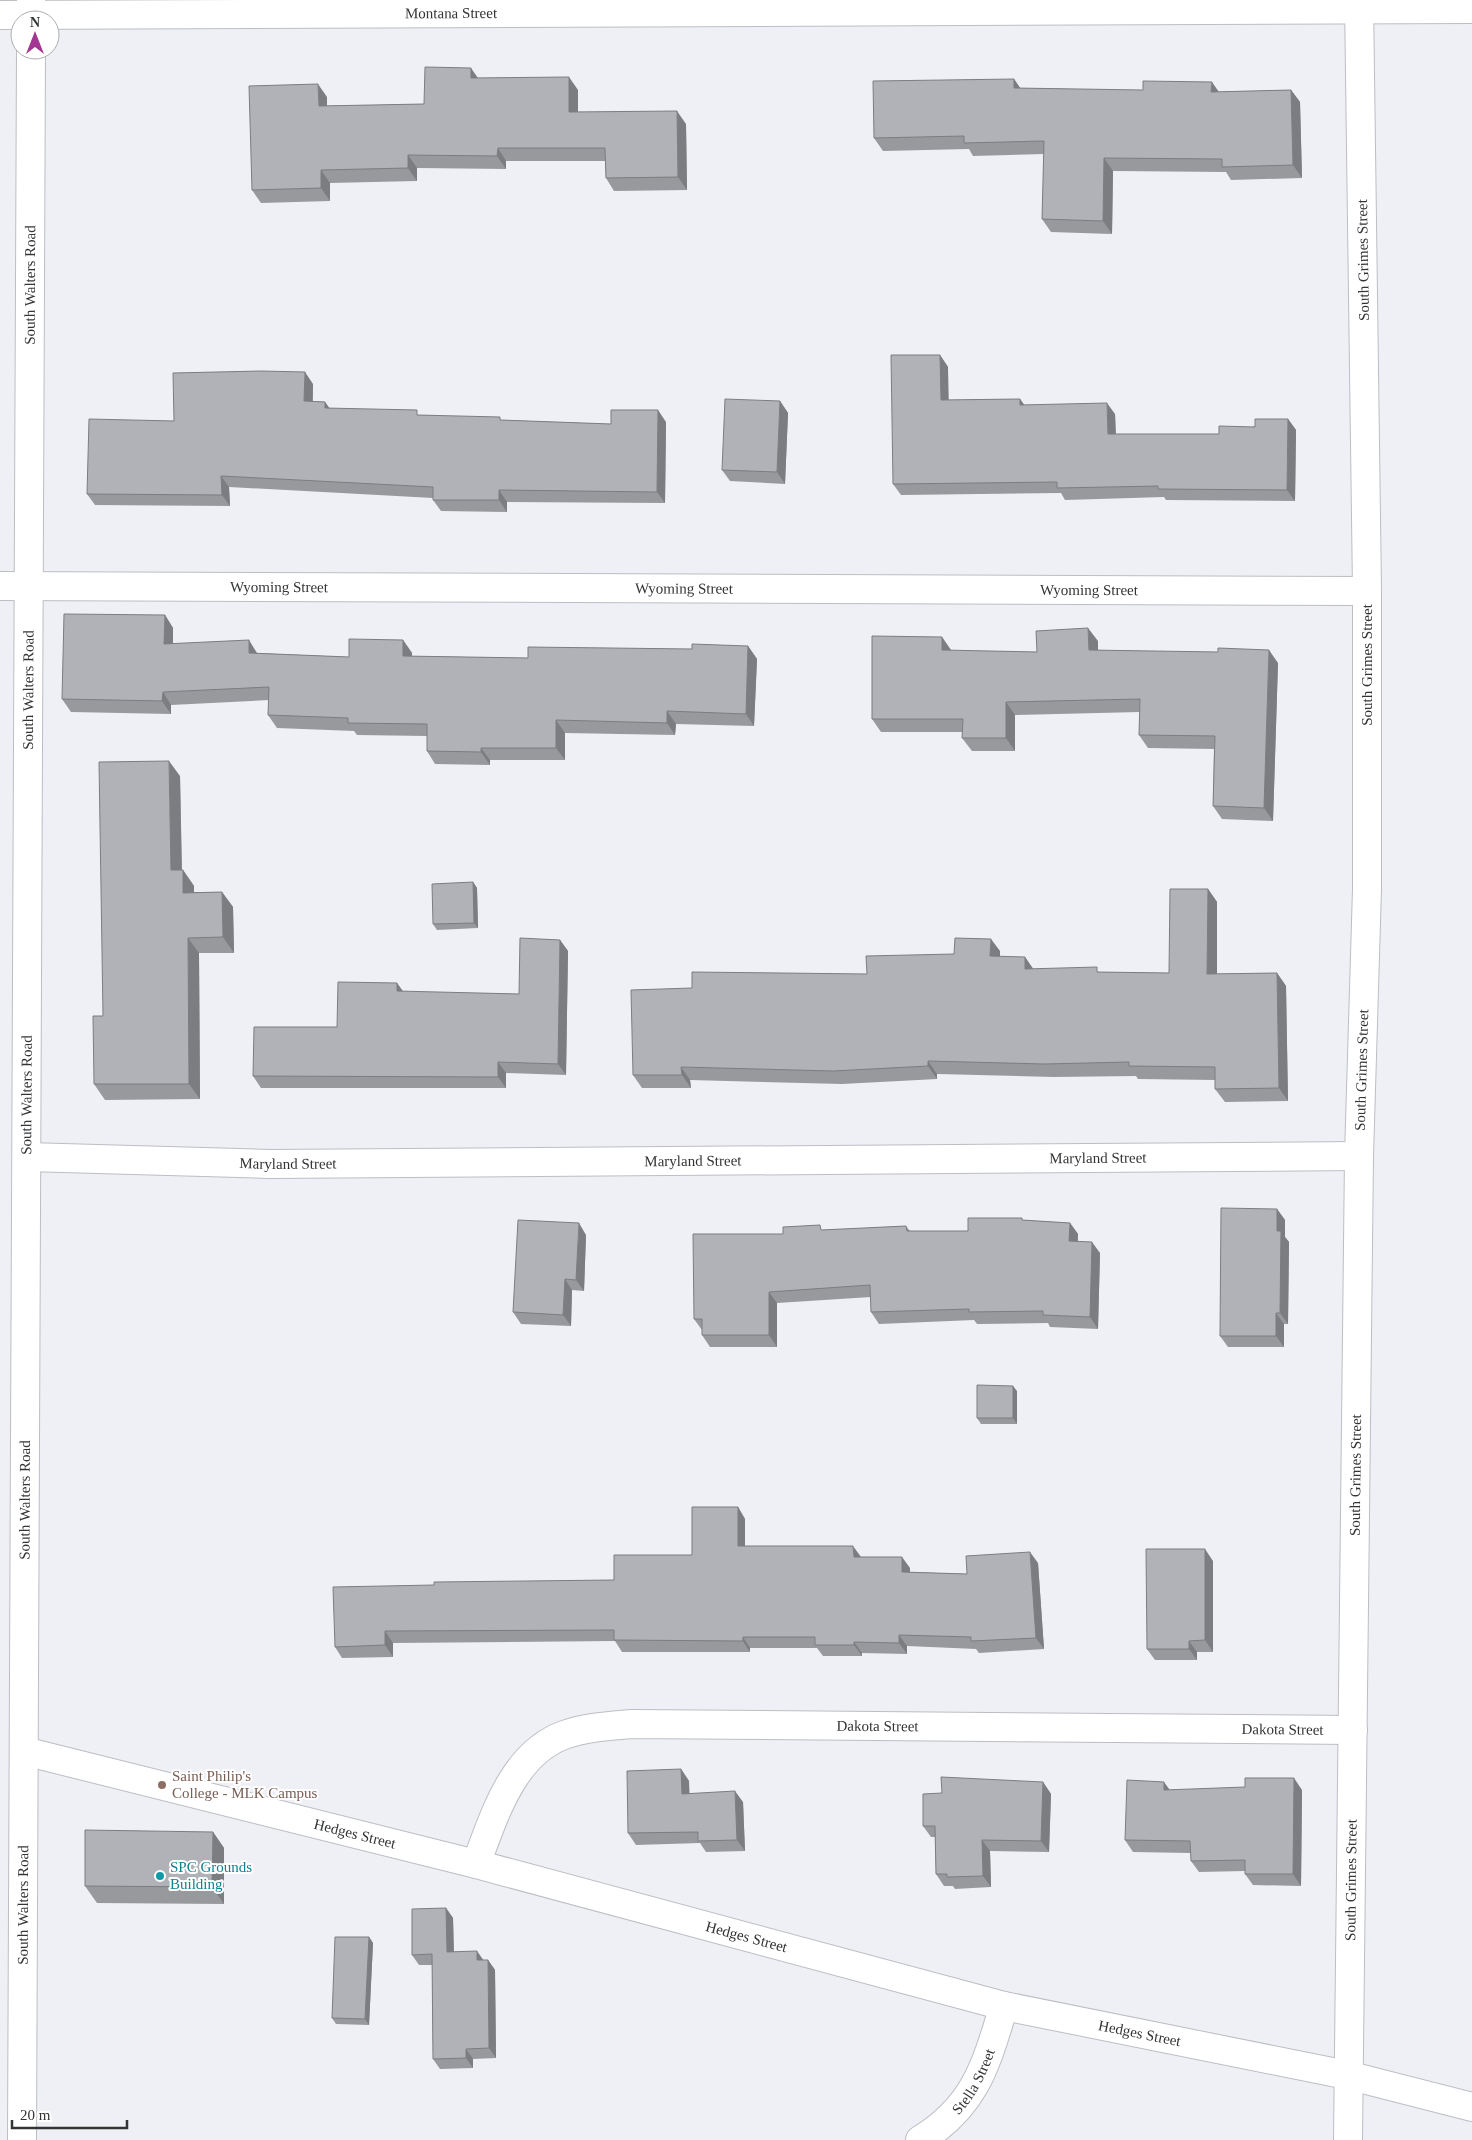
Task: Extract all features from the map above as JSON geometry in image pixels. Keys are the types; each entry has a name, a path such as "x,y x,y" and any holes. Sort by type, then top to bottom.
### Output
{"street":[{"name":"Montana Street","path":"60,12 1360,5 1472,9"},
{"name":"South Grimes Street","path":"1348,2140 1347,2075 1359,1156 1367,890 1367,591 1360,5"},
{"name":"South Walters Road","path":"22,2140 31,60"},
{"name":"Wyoming Street","path":"0,586 1367,591"},
{"name":"Maryland Street","path":"27,1157 270,1164 1359,1156"},
{"name":"Dakota Street","path":"476,1864 497,1810 519,1770 537,1751 563,1735 594,1727 632,1724 1353,1730"},
{"name":"Hedges Street","path":"24,1751 476,1864 1004,2006 1347,2075 1472,2107"},
{"name":"Stella Street","path":"920,2140 954,2116 983,2072 1004,2006"}],"building":[{"path":"425,67 471,68 471,78 569,77 569,112 677,111 678,177 606,178 605,148 498,148 497,156 408,155 408,168 321,170 321,188 252,190 249,86 318,84 319,106 424,104"},
{"path":"1014,79 1014,88 1143,90 1143,81 1212,82 1211,92 1291,90 1293,165 1222,167 1222,159 1104,158 1103,221 1042,219 1044,141 964,143 964,136 874,138 873,81"},
{"path":"891,355 940,355 941,400 1020,399 1020,405 1107,403 1108,434 1219,434 1219,426 1255,427 1255,419 1288,419 1287,490 1158,489 1158,486 1057,488 1057,482 893,484"},
{"path":"305,372 304,401 325,402 325,408 417,410 417,415 500,417 500,420 611,424 611,410 658,410 657,492 499,490 499,500 433,500 433,487 221,476 222,495 87,494 89,419 174,421 173,373"},
{"path":"725,399 780,401 777,472 722,470"},
{"path":"64,614 165,615 164,644 249,640 249,653 349,657 349,639 403,640 403,656 528,658 528,647 692,649 692,644 748,646 746,714 667,711 667,723 556,720 556,748 481,748 481,752 427,751 427,724 348,723 348,718 268,715 269,687 163,692 162,701 62,699"},
{"path":"1088,628 1089,650 1218,652 1218,648 1269,650 1264,808 1213,806 1215,736 1139,735 1140,699 1006,702 1006,738 962,738 963,719 872,719 872,636 942,637 942,650 1037,652 1036,631"},
{"path":"169,761 171,870 183,870 183,893 222,892 223,937 188,938 189,1084 94,1084 93,1016 103,1016 99,762"},
{"path":"473,882 474,923 433,924 432,884"},
{"path":"1170,889 1208,889 1207,974 1277,973 1279,1088 1215,1089 1215,1067 1129,1066 1129,1062 1044,1064 928,1061 928,1066 833,1071 681,1067 682,1075 633,1075 631,990 692,988 692,972 867,974 866,956 954,954 955,938 991,939 990,956 1025,957 1025,969 1097,967 1097,972 1169,973"},
{"path":"520,938 560,940 558,1064 498,1062 498,1077 253,1076 254,1027 337,1027 338,982 397,983 397,991 519,994"},
{"path":"1221,1208 1277,1209 1277,1231 1281,1231 1280,1313 1276,1313 1276,1336 1220,1336"},
{"path":"968,1218 1022,1218 1022,1220 1070,1223 1069,1241 1092,1242 1090,1317 1043,1315 1043,1311 969,1312 969,1309 871,1312 870,1285 769,1292 769,1335 702,1335 702,1319 694,1319 693,1234 783,1234 783,1227 820,1225 821,1230 906,1226 907,1231 968,1231"},
{"path":"518,1220 579,1223 576,1280 565,1279 563,1315 513,1312"},
{"path":"977,1385 1013,1386 1013,1418 977,1418"},
{"path":"692,1507 738,1507 738,1546 853,1546 854,1557 902,1557 902,1572 967,1574 966,1556 1030,1552 1036,1638 971,1641 971,1637 899,1635 899,1643 854,1642 854,1645 815,1645 815,1637 743,1637 743,1641 614,1640 614,1630 385,1631 385,1645 335,1647 333,1587 434,1585 434,1582 614,1580 614,1555 692,1555"},
{"path":"1146,1549 1205,1549 1205,1640 1189,1641 1189,1649 1147,1649"},
{"path":"681,1769 682,1794 735,1791 737,1840 698,1841 698,1832 628,1833 627,1771"},
{"path":"941,1777 1043,1782 1041,1841 982,1840 983,1876 947,1877 947,1874 936,1874 935,1826 923,1826 923,1794 942,1793"},
{"path":"1245,1778 1294,1778 1293,1874 1245,1874 1245,1860 1191,1861 1190,1841 1125,1840 1127,1780 1164,1782 1164,1790 1245,1787"},
{"name":"SPC Grounds Building","path":"85,1830 213,1832 212,1887 85,1886"},
{"path":"446,1908 447,1952 477,1951 477,1960 488,1960 489,2048 466,2049 466,2058 433,2059 432,1954 412,1955 412,1909"},
{"path":"335,1937 369,1937 365,2019 332,2018"}],"place":[{"name":"Saint Philip's College - MLK Campus","path":"162,1785"},
{"name":"SPC Grounds Building","path":"160,1876"}]}
